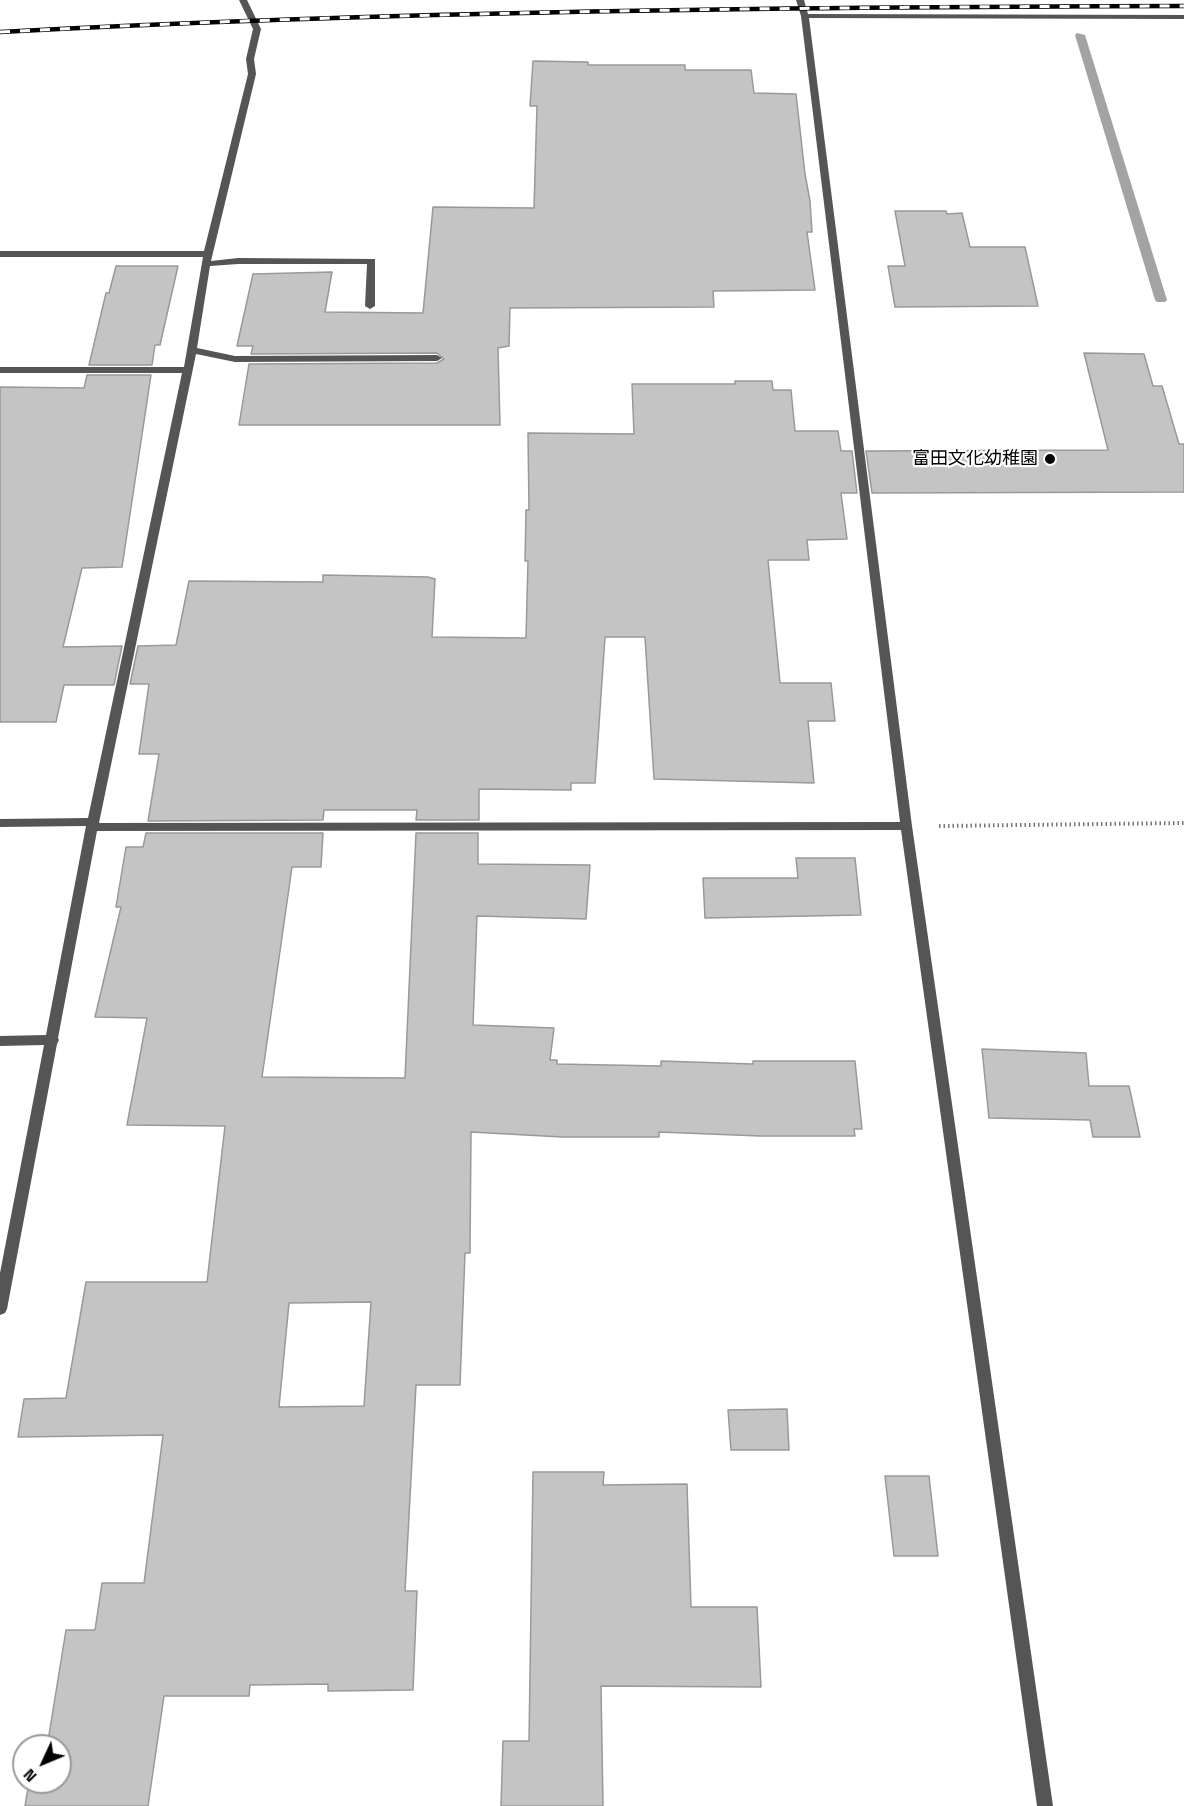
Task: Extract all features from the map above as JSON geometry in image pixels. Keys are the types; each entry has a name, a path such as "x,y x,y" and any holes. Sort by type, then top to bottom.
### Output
{"street":[{"path":"0,1309 93,825 192,350 207,259 252,74 250,58 257,29 243,0"},
{"path":"800,0 805,16 906,826 1045,1806"},
{"path":"805,16 1184,17"},
{"path":"0,254 238,261 372,261 370,306"},
{"path":"192,350 235,359 437,358"},
{"path":"0,370 188,370"},
{"path":"0,822 93,825 906,826"},
{"path":"0,1041 53,1040"}],"path":[{"path":"906,826 1184,823"}],"building":[{"path":"533,61 588,62 588,65 685,65 685,70 751,70 754,93 796,94 810,201 812,232 807,232 815,290 713,291 714,307 510,308 509,346 498,348 500,425 239,425 249,364 437,363 444,359 437,353 251,354 253,346 237,346 253,274 332,272 325,312 423,313 433,207 534,208 537,106 530,106"},
{"path":"895,211 962,213 970,247 1025,247 1038,306 895,307 888,266 905,266"},
{"path":"116,266 178,266 160,345 155,345 152,365 89,365 106,293 109,293"},
{"path":"1084,353 1144,354 1153,386 1162,386 1179,444 1184,444 1184,492 872,493 866,451 1108,450"},
{"path":"87,375 151,375 122,567 82,568 63,647 122,646 114,685 64,685 56,722 0,722 0,387 84,388"},
{"path":"735,381 772,381 773,390 791,390 795,431 838,431 841,451 852,451 857,493 841,493 847,539 807,540 809,560 768,560 780,683 831,683 835,721 808,721 814,783 654,779 645,637 605,637 595,783 571,783 571,790 479,789 479,820 416,820 417,810 324,810 323,820 148,821 159,754 139,754 149,684 130,684 138,646 176,645 189,581 323,582 323,575 428,577 435,579 432,637 526,638 528,433 634,434 632,384 735,384"},
{"path":"146,833 323,833 321,867 292,867 262,1077 405,1078 416,833 478,833 478,864 590,865 586,919 477,916 473,1025 554,1028 550,1060 557,1060 557,1064 661,1066 661,1061 753,1064 753,1061 855,1061 862,1129 854,1129 855,1136 760,1136 659,1132 659,1137 562,1137 471,1132 470,1253 465,1253 460,1385 416,1385 405,1591 417,1591 413,1690 328,1691 328,1684 250,1685 249,1696 164,1696 148,1806 25,1806 27,1794 72,1794 72,1734 49,1734 66,1630 95,1630 102,1583 144,1583 163,1435 18,1437 24,1399 66,1398 86,1282 207,1282 225,1126 127,1125 147,1018 95,1017 121,907 116,907 126,847 143,847","holes":["371,1302 364,1406 279,1407 289,1303"]},
{"path":"796,858 855,858 861,915 705,918 703,878 798,878"},
{"path":"982,1049 1086,1053 1089,1086 1129,1086 1140,1137 1093,1137 1090,1120 989,1118"},
{"path":"787,1409 789,1450 731,1450 728,1410"},
{"path":"533,1472 604,1472 603,1485 687,1484 691,1607 757,1607 761,1687 601,1686 603,1806 501,1806 503,1741 529,1741"},
{"path":"885,1476 929,1476 938,1556 894,1556"}],"waterway":[{"path":"1080,35 1161,300"}],"railway":[{"path":"0,32 444,15 1184,6"}],"place":[{"name":"富田文化幼稚園","path":"1050,459"}]}
